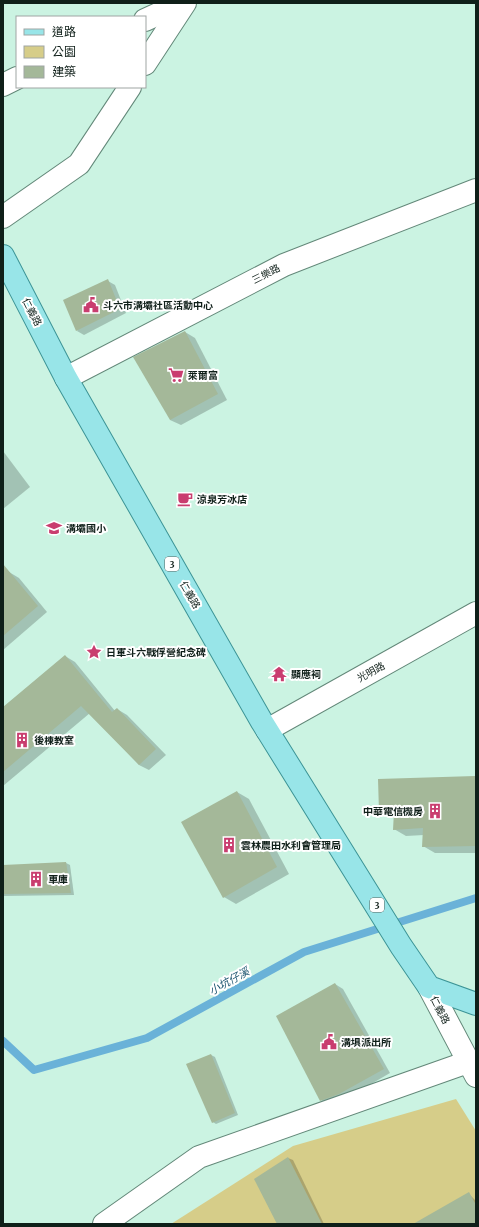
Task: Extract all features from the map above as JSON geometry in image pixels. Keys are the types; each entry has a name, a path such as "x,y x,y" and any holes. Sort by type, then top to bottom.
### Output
{"main road":[{"name":"仁義路","path":"3,256 66,378 267,730 429,987"},
{"path":"429,987 476,1004"}],"street":[{"path":"146,20 184,3"},
{"path":"146,62 184,3"},
{"path":"3,85 16,78"},
{"path":"3,217 79,164 129,88"},
{"name":"三樂路","path":"66,378 284,265 476,190"},
{"name":"光明路","path":"267,730 475,616"},
{"name":"仁義路","path":"429,987 472,1069"},
{"path":"104,1224 199,1157 472,1069"}],"green space":[{"path":"456,1099 476,1131 476,1224 171,1224 293,1146"}],"building":[{"name":"斗六市溝壩社區活動中心","path":"108,279 120,309 76,331 63,300"},
{"name":"萊爾富","path":"185,331 218,394 170,420 133,357"},
{"path":"3,564 38,606 3,636"},
{"name":"後棟教室","path":"65,655 112,712 117,708 156,749 139,765 81,706 3,772 3,707"},
{"name":"中華電信機房","path":"475,776 476,846 422,847 423,828 393,830 394,811 379,812 378,779"},
{"name":"雲林農田水利會管理局","path":"237,791 277,867 223,898 181,822"},
{"name":"車庫","path":"66,862 71,893 3,894 3,865"},
{"name":"溝埧派出所","path":"335,983 384,1069 339,1094 320,1101 276,1016"},
{"path":"211,1054 235,1113 212,1123 186,1064"},
{"path":"288,1157 322,1224 277,1224 254,1179"},
{"path":"469,1192 476,1205 476,1224 413,1224"}],"waterway":[{"name":"小坑仔溪","path":"3,1041 34,1070 147,1038 304,952 476,898"}],"place":[{"name":"斗六市溝壩社區活動中心","path":"91,305"},
{"name":"萊爾富","path":"176,375"},
{"name":"涼泉芳冰店","path":"185,499"},
{"name":"溝壩國小","path":"54,528"},
{"name":"日軍斗六戰俘營紀念碑","path":"94,652"},
{"name":"顯應祠","path":"279,674"},
{"name":"後棟教室","path":"22,740"},
{"name":"中華電信機房","path":"435,811"},
{"name":"雲林農田水利會管理局","path":"229,845"},
{"name":"車庫","path":"36,879"},
{"name":"溝埧派出所","path":"329,1042"}]}
